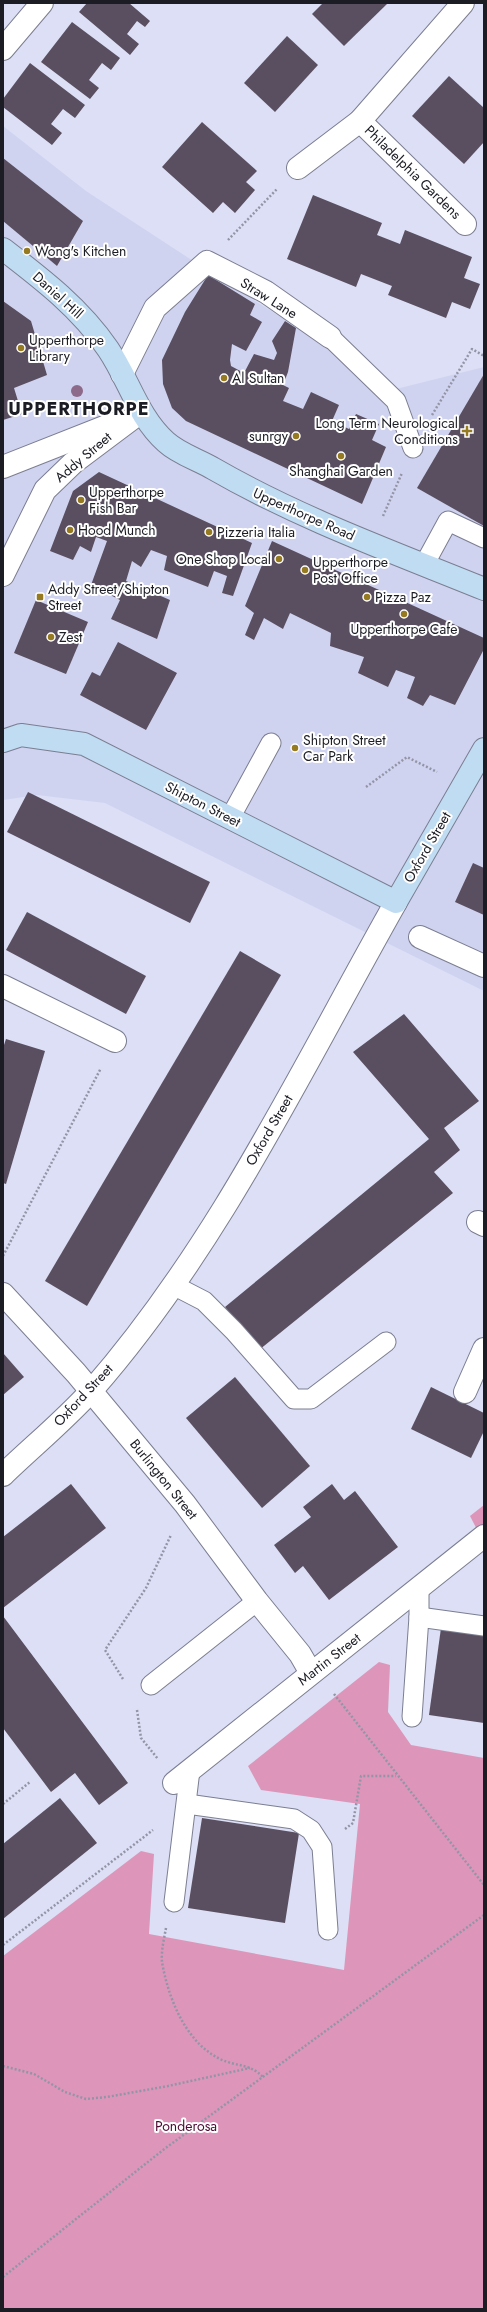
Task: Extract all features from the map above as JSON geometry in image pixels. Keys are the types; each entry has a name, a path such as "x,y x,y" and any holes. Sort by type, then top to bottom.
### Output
{"street":[{"path":"3,49 42,3"},
{"name":"Philadelphia Gardens","path":"298,168 360,121 463,3"},
{"name":"Philadelphia Gardens","path":"360,121 465,224"},
{"name":"Daniel Hill","path":"3,249 59,293 88,322 109,350 141,412"},
{"path":"122,374 155,308 206,262"},
{"name":"Straw Lane","path":"206,262 266,292 330,337"},
{"path":"3,467 141,412"},
{"name":"Upperthorpe Road","path":"141,412 166,443 256,494 484,589"},
{"name":"Addy Street","path":"3,575 45,490 73,463 141,412"},
{"name":"Shipton Street","path":"3,741 21,735 84,744 396,902"},
{"name":"Oxford Street","path":"3,1475 91,1391 150,1317 199,1247 276,1120 462,784 484,749"},
{"path":"420,937 484,966"},
{"path":"3,986 115,1041"},
{"name":"Burlington Street","path":"3,1294 91,1391 185,1504 257,1601 313,1672"},
{"path":"465,1392 484,1349"},
{"name":"Martin Street","path":"182,1776 484,1536"}],"lane":[{"path":"330,337 396,401 413,448"},
{"path":"424,565 448,521 484,538"},
{"path":"230,818 271,743"},
{"path":"173,1285 204,1301 234,1331 294,1399 311,1399 386,1342"},
{"path":"412,1717 419,1617 419,1588"},
{"path":"151,1685 257,1601"},
{"path":"419,1617 484,1626"},
{"path":"174,1902 187,1804 182,1776"},
{"path":"187,1804 294,1819 311,1830 322,1847 328,1930"}],"path":[{"path":"206,262 298,168"},
{"path":"366,787 407,757 462,784"},
{"path":"3,1256 115,1041"},
{"path":"124,1680 105,1650 146,1588 185,1504"},
{"path":"313,1672 484,1885"},
{"path":"137,1704 141,1738 161,1762 162,1790 182,1776"},
{"path":"322,1847 352,1823 361,1776 397,1776"},
{"path":"3,1804 30,1782"},
{"path":"3,1945 156,1828"},
{"path":"3,2276 163,2150 484,1915"},
{"path":"166,1924 162,1960 178,2015 208,2052 220,2059 254,2068 263,2077"},
{"path":"3,2066 34,2074 65,2092 86,2099 107,2098 250,2068"}],"shaded area":[{"path":"3,126 86,191 236,289 396,389 484,367 484,991 105,803 37,795 3,800"}],"green space":[{"path":"484,1505 484,1543 470,1516"},
{"name":"Ponderosa","path":"379,1662 390,1665 388,1712 411,1745 484,1758 484,2309 3,2309 3,1956 141,1851 154,1854 149,1934 344,1970 360,1804 261,1790 248,1766"}],"building":[{"path":"87,3 129,3 150,21 145,27 137,21 127,34 139,44 130,55 79,12"},
{"path":"323,3 388,3 344,46 312,14"},
{"path":"72,22 120,58 111,70 102,63 89,80 99,88 90,99 41,62"},
{"path":"287,36 318,65 275,112 244,83"},
{"path":"30,63 85,105 75,118 63,109 51,124 62,133 52,145 3,107 3,99"},
{"path":"449,76 484,108 484,142 464,164 412,116"},
{"path":"202,122 257,171 246,182 255,190 235,213 223,202 213,213 162,167"},
{"path":"3,158 83,221 57,266 3,221"},
{"path":"313,195 382,223 377,235 400,244 405,230 472,257 464,278 480,284 470,309 452,302 446,318 388,295 392,286 361,274 356,287 287,259"},
{"path":"208,275 255,304 250,315 262,322 246,351 232,344 230,360 231,366 244,373 254,354 274,360 277,353 272,341 285,321 296,328 288,372 283,385 289,388 283,401 303,409 311,392 339,405 332,421 349,429 356,414 379,424 372,440 386,447 362,504 186,421 172,408 163,384 162,360 185,312"},
{"name":"Upperthorpe Library","path":"3,301 31,321 47,375 14,388 22,414 3,420"},
{"name":"Long Term Neurological Conditions","path":"484,374 484,526 417,488"},
{"path":"99,472 252,543 233,596 222,593 227,576 214,571 208,587 164,570 167,556 151,550 141,567 132,561 126,581 170,600 157,639 111,619 120,600 91,585 107,541 96,537 91,552 80,546 73,560 50,551 73,491"},
{"path":"272,541 484,638 484,649 455,705 430,695 423,706 407,698 415,677 396,670 388,687 358,673 364,657 330,646 331,633 290,613 283,629 264,618 254,640 245,635 254,613 245,606"},
{"name":"Zest","path":"36,600 88,622 66,674 14,653"},
{"path":"118,642 177,673 146,730 80,695 92,672 100,676"},
{"path":"28,792 210,882 190,923 7,832"},
{"path":"473,863 484,868 484,915 455,902"},
{"path":"27,912 146,976 126,1014 6,950"},
{"path":"240,951 281,975 87,1306 45,1281"},
{"path":"404,1014 479,1101 444,1128 460,1150 434,1172 453,1193 259,1350 225,1307 429,1139 353,1052"},
{"path":"6,1039 45,1051 6,1184 3,1183 3,1048"},
{"path":"3,1353 24,1377 3,1395"},
{"path":"235,1377 310,1466 262,1508 186,1418"},
{"path":"431,1387 484,1413 484,1431 471,1458 411,1429"},
{"path":"71,1484 106,1528 3,1608 3,1537"},
{"path":"332,1484 344,1500 355,1491 398,1547 329,1600 303,1566 295,1573 274,1545 311,1517 303,1507"},
{"path":"3,1616 128,1783 99,1805 75,1773 51,1792 3,1728"},
{"path":"441,1628 484,1634 484,1723 429,1715"},
{"path":"60,1798 97,1843 3,1919 3,1844"},
{"path":"202,1818 299,1833 285,1923 188,1908"}],"place":[{"name":"Wong's Kitchen","path":"27,251"},
{"name":"Upperthorpe Library","path":"21,348"},
{"name":"Al Sultan","path":"224,378"},
{"name":"Long Term Neurological Conditions","path":"467,431"},
{"name":"sunrgy","path":"296,436"},
{"name":"Shanghai Garden","path":"341,456"},
{"name":"Upperthorpe Fish Bar","path":"81,500"},
{"name":"Hood Munch","path":"70,530"},
{"name":"Pizzeria Italia","path":"209,532"},
{"name":"One Shop Local","path":"279,559"},
{"name":"Upperthorpe Post Office","path":"305,570"},
{"name":"Addy Street/Shipton Street","path":"40,597"},
{"name":"Pizza Paz","path":"367,597"},
{"name":"Upperthorpe Cafe","path":"404,614"},
{"name":"Zest","path":"51,637"},
{"name":"Shipton Street Car Park","path":"295,748"}],"district":[{"name":"UPPERTHORPE","path":"79,409"}]}
